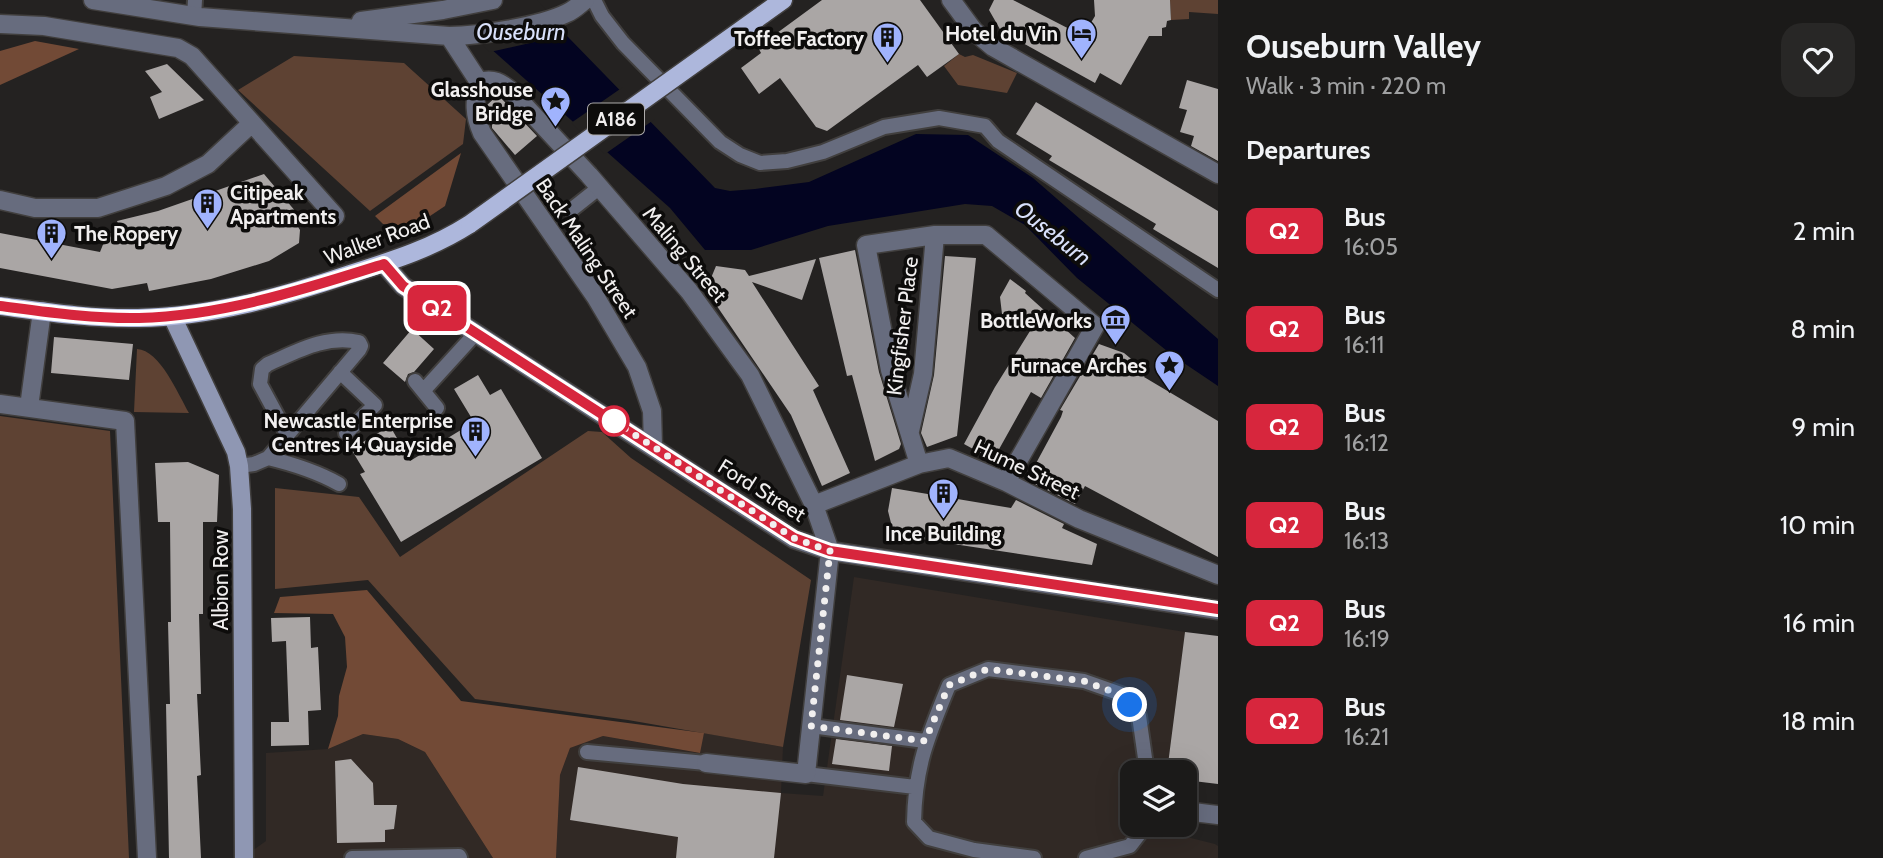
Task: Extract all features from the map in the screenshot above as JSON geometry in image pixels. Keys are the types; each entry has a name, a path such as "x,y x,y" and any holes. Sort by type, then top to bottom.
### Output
{"main road":[{"name":"Walker Road","path":"0,306 110,317 172,316 252,302 321,284 427,248 470,224 783,0"}],"street":[{"path":"93,0 195,8 326,26 449,36 472,36 554,19 571,12 585,0"},
{"path":"326,26 443,10 493,0"},
{"path":"951,0 974,31 993,47 1218,174"},
{"path":"0,24 44,26 178,48 192,56 335,216"},
{"name":"Maling Street","path":"449,36 484,80 502,83 594,181 689,291 750,375 814,505 830,551"},
{"name":"Back Maling Street","path":"484,80 475,97 475,117 482,133 595,296 637,367 652,411 653,446"},
{"path":"0,200 34,208 98,208 166,186 208,164 252,123"},
{"path":"935,235 986,234 1095,326 1006,482"},
{"name":"Kingfisher Place","path":"910,431 923,374 935,235 866,245 890,370 919,464"},
{"name":"Ford Street","path":"384,264 403,286 794,538 830,551 1218,610"},
{"path":"29,407 41,312"},
{"name":"Albion Row","path":"172,316 232,442 239,466 242,509 244,858"},
{"path":"0,404 125,421 147,858"},
{"name":"Hume Street","path":"814,505 919,464 949,458 1006,482 1079,519 1218,575"},
{"path":"706,763 806,774 830,551"},
{"path":"1197,812 1218,815"}],"lane":[{"path":"594,0 601,16 623,43 720,142 740,155 760,163 786,161 823,152 884,127 939,118 985,126 998,141 1218,290"},
{"path":"571,210 594,181"},
{"path":"437,408 419,385 475,334"},
{"path":"239,466 268,458 359,350 359,342 317,342 262,369 260,384 287,434"},
{"path":"340,372 375,405 346,433"},
{"path":"268,458 300,466 339,484"},
{"path":"1034,858 974,850 929,838 914,822 915,787 925,741 949,685 988,669 1084,681 1121,695 1139,716 1145,760"},
{"path":"811,726 925,741"},
{"path":"587,752 706,763"},
{"path":"806,774 915,787"},
{"path":"1086,858 1129,846 1136,837"},
{"path":"352,858 460,858"}],"shaded area":[{"path":"1170,0 1218,0 1218,14 1189,12 1189,19 1171,20"},
{"path":"35,41 79,49 0,85 0,51"},
{"path":"959,54 965,57 973,55 1017,73 1007,93 958,85 944,66"},
{"path":"294,56 404,63 466,119 463,144 370,211 238,90"},
{"path":"461,153 445,206 408,226 383,224 375,216"},
{"path":"137,349 145,351 161,365 189,413 134,412"},
{"path":"0,416 110,431 129,858 0,858"},
{"path":"588,431 602,432 631,458 811,580 783,747 628,720 475,699 368,580 275,589 275,488 359,497 400,557"},
{"path":"854,577 1185,632 1169,760 1120,760 1120,837 1187,837 1218,846 1218,858 556,858 560,775 570,748 603,736 699,753 704,733 783,747 781,793 823,796"},
{"path":"367,590 461,701 704,733 700,753 603,736 570,748 560,775 556,858 493,858 425,752 398,739 363,734 328,749 338,716 339,696 347,667 345,637 333,614 274,613 280,597"},
{"path":"363,734 398,739 425,752 493,858 242,858 266,841 266,753 328,749"}],"water":[{"path":"436,0 532,0 715,188 730,191 809,182 916,134 968,135 1033,178 1218,339 1218,386 1172,355 1077,278 1025,225 992,206 965,204 828,226 751,250 705,250 670,208"}],"pier":[{"path":"433,0 537,0 570,34 490,52"},
{"name":"Ouseburn","path":"623,87 655,119 605,154 571,123"}],"building":[{"name":"Toffee Factory","path":"822,0 920,0 959,54 927,77 918,65 827,131 816,127 780,78 759,94 741,68 761,53 758,47"},
{"name":"Hotel du Vin","path":"994,0 1013,0 1083,36 1095,16 1094,0 1170,0 1171,20 1162,28 1162,36 1149,36 1121,85 1100,73 1095,83 1001,31 989,10"},
{"path":"167,64 204,100 159,119 150,97 162,92 145,71"},
{"path":"1187,80 1218,89 1218,161 1191,146 1194,136 1180,132 1187,110 1179,108"},
{"path":"498,95 537,136 515,155 492,128 488,117 487,105"},
{"path":"1036,102 1218,211 1218,268 1153,229 1156,224 1049,160 1052,156 1016,134"},
{"name":"Citipeak Apartments","path":"264,174 296,212 291,216 300,230 299,243 269,261 211,279 149,291 147,283 112,289 0,268 0,233 100,252 106,237 119,226 117,221 158,211"},
{"path":"855,250 879,372 901,444 899,449 875,461 852,375 847,376 819,258"},
{"path":"945,256 976,258 957,436 927,447 921,433 934,375"},
{"path":"816,259 802,300 752,282 819,386 813,390 850,473 822,486 791,415 706,290 716,266 745,270 749,276"},
{"path":"1010,279 1075,338 1041,398 1031,392 993,460 964,444 1030,331 1002,314 1000,297"},
{"path":"412,329 434,349 414,372 408,374 405,382 383,363"},
{"path":"54,337 133,344 129,380 51,373"},
{"path":"1099,344 1124,353 1147,372 1144,377 1218,421 1218,557 1085,486 1075,504 1027,480 1061,417 1063,411 1060,410"},
{"name":"Newcastle Enterprise Centres i4 Quayside","path":"478,375 490,395 501,389 542,458 401,542 360,474 365,472 351,449 390,426 410,461 474,422 454,389"},
{"path":"188,462 219,475 217,522 203,522 203,614 199,614 201,694 197,694 201,858 169,858 166,704 170,704 170,522 158,522 155,463"},
{"name":"Ince Building","path":"892,488 1011,508 1016,500 1064,524 1062,528 1097,544 1092,565 894,535 888,511"},
{"path":"310,617 311,648 318,647 321,710 308,711 309,745 271,746 271,722 289,722 286,641 272,642 271,618"},
{"path":"1185,632 1218,636 1218,784 1197,781 1197,760 1169,760"},
{"path":"847,675 903,684 894,727 840,720"},
{"path":"836,739 892,746 889,771 832,764"},
{"path":"351,759 373,783 374,805 397,805 394,829 385,830 385,842 337,843 335,761"},
{"path":"578,767 683,784 781,793 774,858 676,858 678,837 570,820"}],"bus line":[{"name":"Q2","path":"0,306 110,317 172,316 252,302 384,264 403,286 794,538 830,551 1218,609"}],"place":[{"name":"Hotel du Vin","path":"1081,60"},
{"name":"Toffee Factory","path":"887,65"},
{"name":"Glasshouse Bridge","path":"556,128"},
{"name":"Citipeak Apartments","path":"207,231"},
{"name":"The Ropery","path":"51,260"},
{"name":"BottleWorks","path":"1115,347"},
{"name":"Furnace Arches","path":"1170,392"},
{"name":"Newcastle Enterprise Centres i4 Quayside","path":"476,459"},
{"name":"Ince Building","path":"943,520"}],"route":[{"path":"614,421 609,418 794,538 830,551 811,726 925,741 949,685 988,669 1084,681 1121,695 1130,705"}]}
